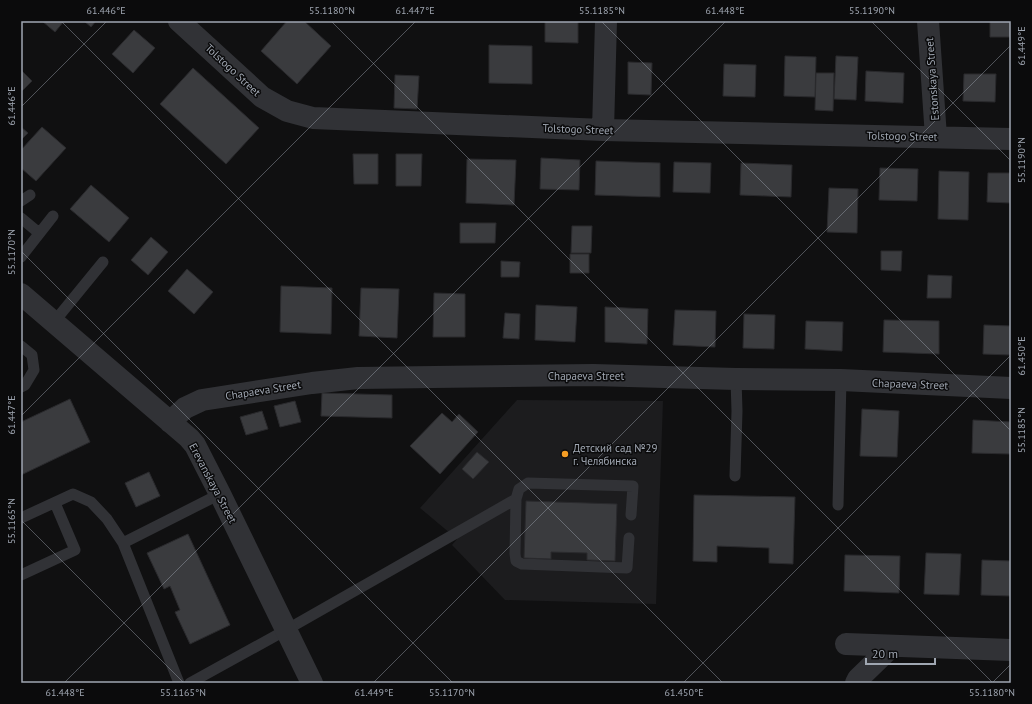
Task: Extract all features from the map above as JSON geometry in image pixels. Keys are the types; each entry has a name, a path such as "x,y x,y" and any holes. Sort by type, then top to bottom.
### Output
{"street":[{"name":"Tolstogo Street","path":"179,21 262,97 287,111 312,118 603,130 1011,139"},
{"path":"603,130 606,21"},
{"name":"Estonskaya Street","path":"928,21 936,137"},
{"name":"Erevanskaya Street","path":"21,294 189,438 195,445 312,683"},
{"name":"Chapaeva Street","path":"170,422 185,408 202,400 312,383 358,378 593,375 841,380 1011,388"},
{"path":"846,644 1011,650"},
{"path":"856,683 858,679 892,646"}],"lane":[{"path":"21,257 53,216"},
{"path":"21,218 39,233"},
{"path":"54,322 103,262"},
{"path":"21,346 32,355 34,370 26,385 21,387"},
{"path":"735,476 737,411 736,379"},
{"path":"838,505 841,380"},
{"path":"629,538 627,568 522,564 516,562 516,499 519,489 528,483 633,486 631,515"},
{"path":"21,518 73,494 91,502 107,519 123,543 179,683"},
{"path":"123,543 220,494"},
{"path":"190,683 516,499"},
{"path":"21,575 75,550 55,502"}],"shaded area":[{"name":"Детский сад №29 г. Челябинска","path":"517,400 663,401 656,604 505,600 452,545 457,539 420,508"}],"building":[{"path":"42,21 64,21 55,32"},
{"path":"84,21 96,21 91,27"},
{"path":"287,21 304,21 331,46 297,84 261,51"},
{"path":"545,21 578,21 578,43 545,42"},
{"path":"990,21 1011,21 1011,37 990,37"},
{"path":"134,30 155,48 133,73 112,54"},
{"path":"489,45 532,46 532,84 489,83"},
{"path":"785,56 816,57 815,97 784,96"},
{"path":"836,56 858,57 856,100 834,99"},
{"path":"628,62 652,63 651,95 628,94"},
{"path":"724,64 756,65 755,97 723,96"},
{"path":"193,68 259,128 226,164 160,104"},
{"path":"21,70 32,81 22,91 21,90"},
{"path":"866,71 904,73 903,103 865,101"},
{"path":"816,73 834,73 833,111 815,110"},
{"path":"964,74 996,74 995,102 963,101"},
{"path":"395,75 419,76 417,109 394,108"},
{"path":"21,127 28,133 21,140"},
{"path":"42,127 66,148 36,181 21,168 21,150"},
{"path":"353,154 378,154 378,184 354,184"},
{"path":"396,154 422,154 421,186 396,186"},
{"path":"541,158 580,160 579,190 540,189"},
{"path":"467,159 516,160 514,205 466,203"},
{"path":"596,161 660,163 660,197 595,195"},
{"path":"674,162 711,163 710,193 673,192"},
{"path":"741,163 792,165 791,197 740,195"},
{"path":"880,168 918,169 917,201 879,200"},
{"path":"939,171 969,172 968,220 938,219"},
{"path":"988,173 1011,173 1011,203 987,202"},
{"path":"91,185 129,218 109,242 70,209"},
{"path":"829,188 858,189 857,233 827,232"},
{"path":"460,223 496,223 495,243 460,243"},
{"path":"572,226 592,226 591,253 571,253"},
{"path":"151,237 168,252 148,275 131,260"},
{"path":"881,251 902,251 901,271 881,270"},
{"path":"570,254 589,254 589,273 570,273"},
{"path":"501,261 520,262 519,277 501,277"},
{"path":"187,269 213,292 194,314 168,291"},
{"path":"928,275 952,276 951,298 927,298"},
{"path":"281,286 332,288 331,334 280,332"},
{"path":"361,288 399,289 397,338 359,336"},
{"path":"434,293 465,294 465,337 433,337"},
{"path":"536,305 577,307 575,342 535,340"},
{"path":"605,307 648,309 647,344 605,342"},
{"path":"675,310 716,311 715,347 673,345"},
{"path":"505,313 520,314 519,339 503,338"},
{"path":"744,314 775,315 774,349 743,348"},
{"path":"884,320 939,321 939,354 883,352"},
{"path":"806,321 843,322 842,351 805,349"},
{"path":"984,325 1011,326 1011,355 983,354"},
{"path":"322,393 392,395 392,418 321,416"},
{"path":"70,399 90,442 21,475 21,422"},
{"path":"295,401 301,422 280,427 274,406"},
{"path":"862,409 899,411 897,457 860,456"},
{"path":"262,411 268,429 246,435 240,417"},
{"path":"442,413 452,422 459,414 478,432 440,474 410,446"},
{"path":"973,420 1011,422 1011,454 972,453"},
{"path":"477,452 489,462 473,479 462,469"},
{"path":"149,472 160,496 136,507 125,483"},
{"path":"694,495 795,497 793,564 769,563 769,548 717,546 717,562 693,561"},
{"path":"526,501 617,504 615,561 587,560 587,553 551,552 551,559 524,558"},
{"path":"188,534 230,625 190,644 175,612 180,610 170,586 164,589 147,553"},
{"path":"926,553 961,554 959,595 924,594"},
{"path":"845,555 900,556 899,593 844,591"},
{"path":"982,560 1011,561 1011,596 981,595"}],"place":[{"name":"Детский сад №29 г. Челябинска","path":"565,454"}]}
